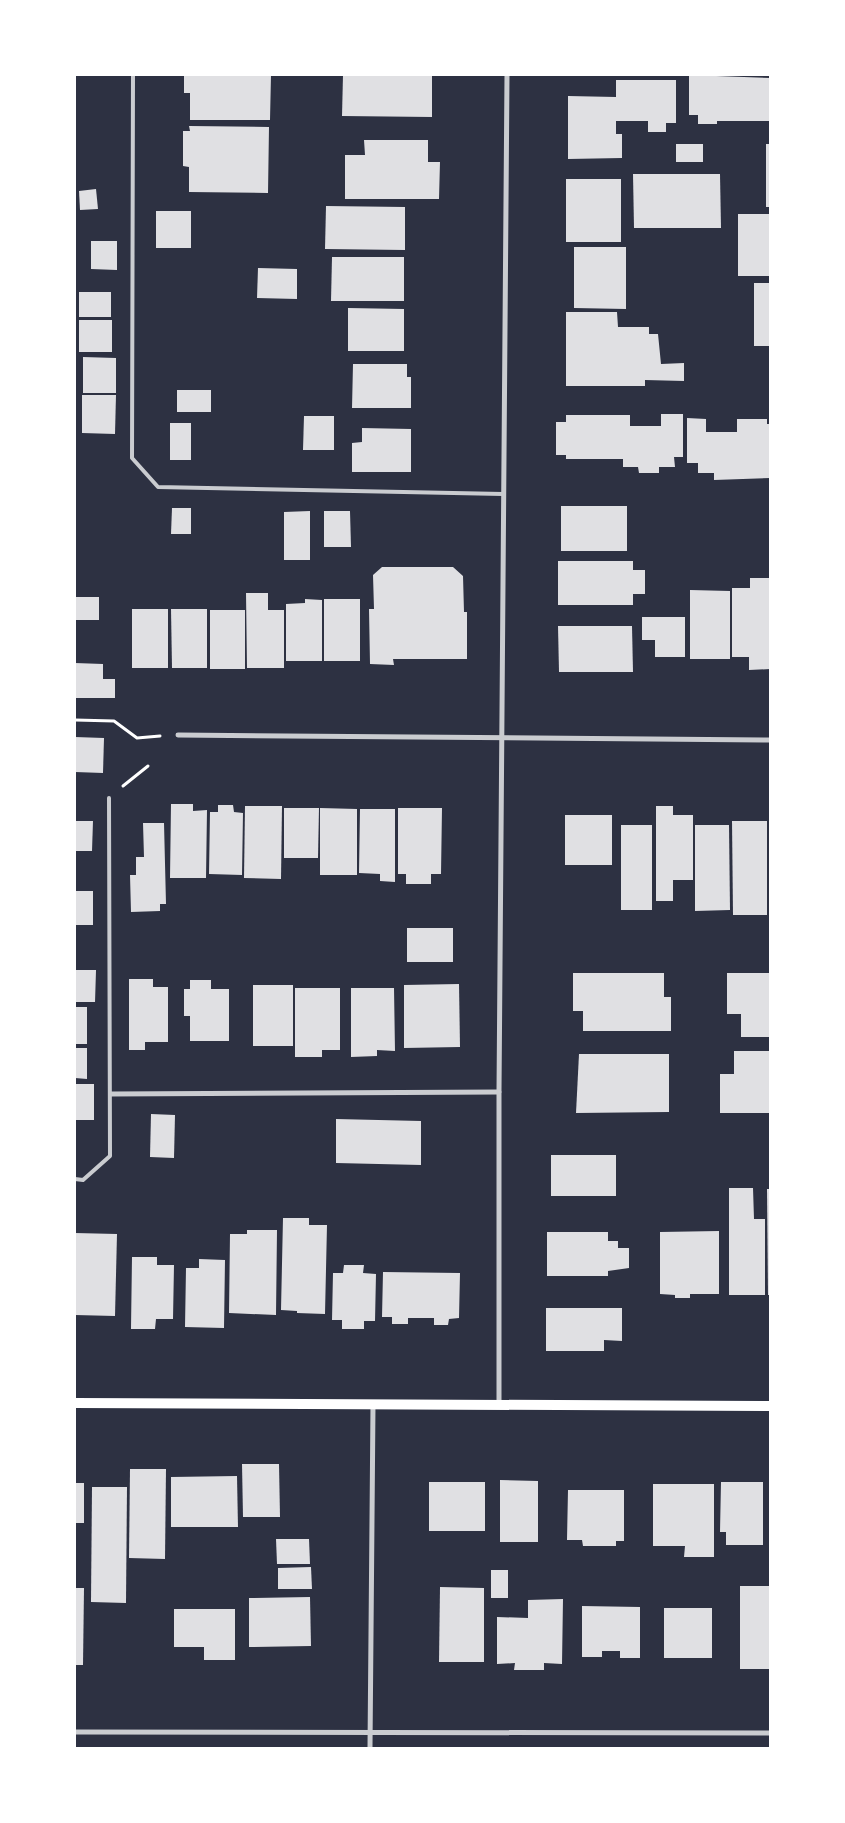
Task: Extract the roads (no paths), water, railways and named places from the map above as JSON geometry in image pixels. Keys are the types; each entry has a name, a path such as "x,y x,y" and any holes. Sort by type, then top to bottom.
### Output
{"main road":[{"path":"75,1403 770,1406"}],"street":[{"path":"500,1404 499,1092 502,494 507,75"},
{"path":"178,735 770,740"},
{"path":"111,1094 499,1092"},
{"path":"370,1748 373,1404"},
{"path":"75,1732 770,1733"}],"lane":[{"path":"133,75 132,458 158,487 502,494"},
{"path":"75,1179 83,1180 110,1156 109,798"}]}
